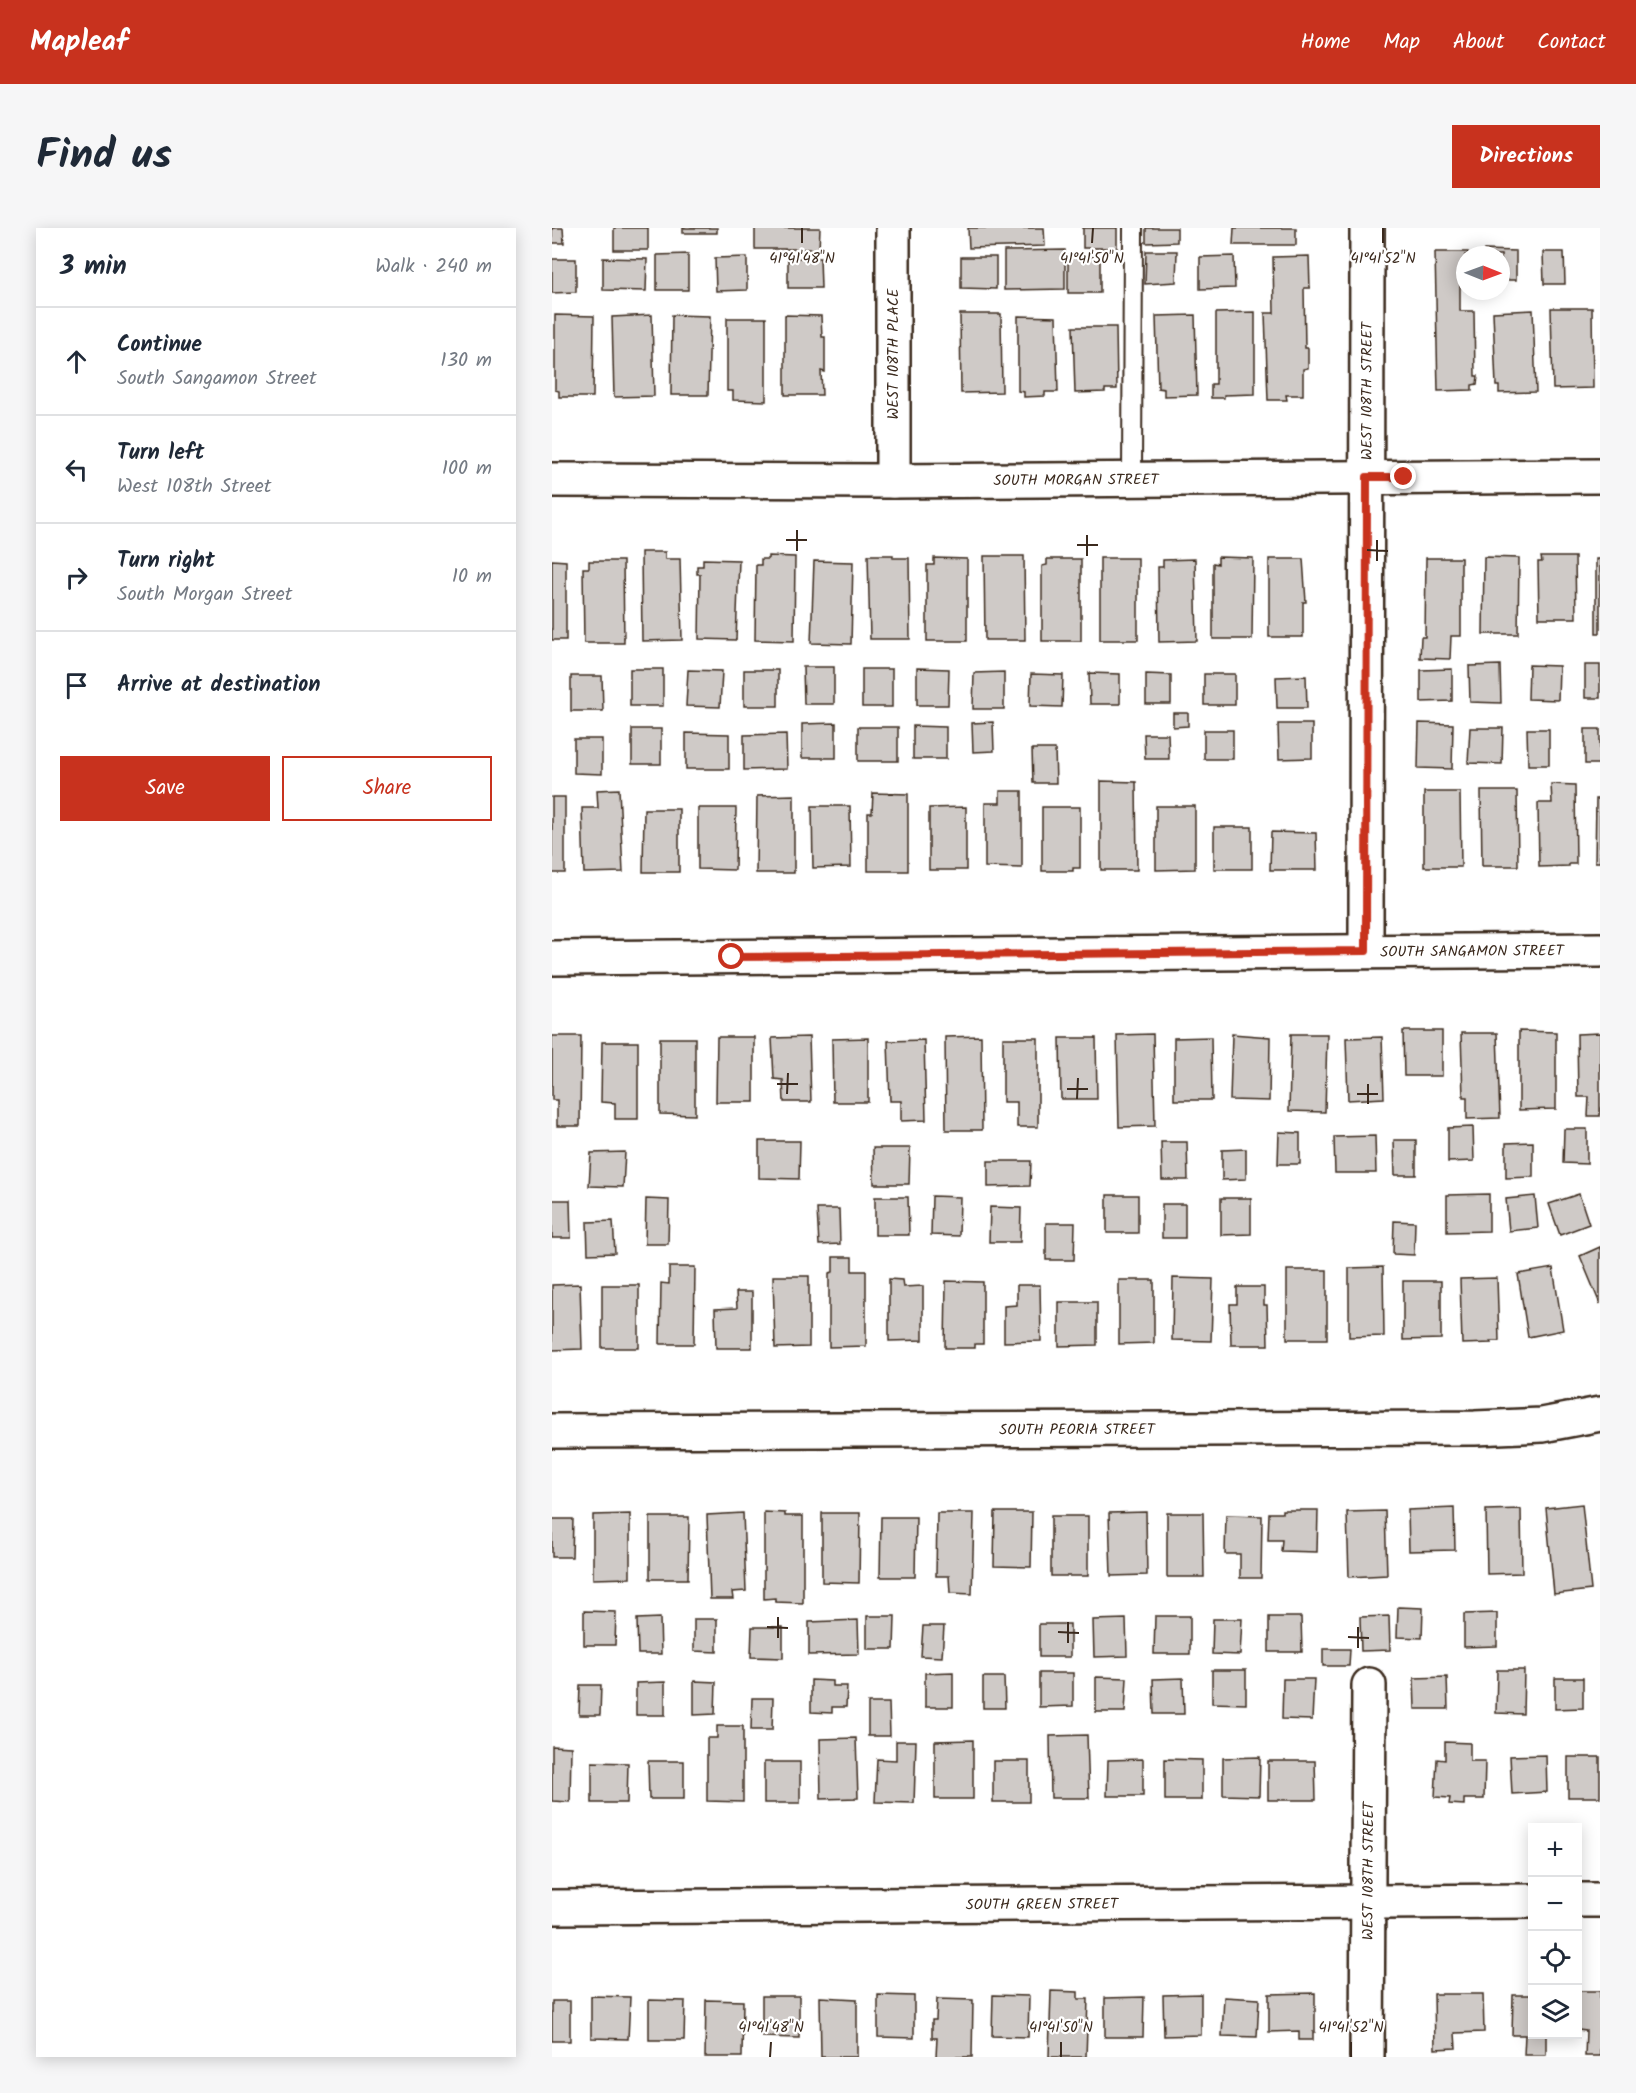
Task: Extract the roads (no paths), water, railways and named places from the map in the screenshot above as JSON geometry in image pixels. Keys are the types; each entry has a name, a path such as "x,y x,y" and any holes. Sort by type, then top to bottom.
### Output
{"street":[{"name":"WEST 108TH PLACE","path":"893,228 893,481"},
{"name":"WEST 108TH STREET","path":"1366,951 1367,228"},
{"name":"SOUTH MORGAN STREET","path":"552,480 893,481 1600,476"},
{"name":"SOUTH SANGAMON STREET","path":"552,958 1600,950"},
{"name":"SOUTH PEORIA STREET","path":"552,1431 1475,1428 1542,1425 1600,1413"},
{"name":"WEST 108TH STREET","path":"1368,2057 1369,1685"},
{"path":"1582,1900 1600,1900"},
{"name":"SOUTH GREEN STREET","path":"552,1907 1528,1901"}],"lane":[{"path":"1132,479 1133,228"}]}
